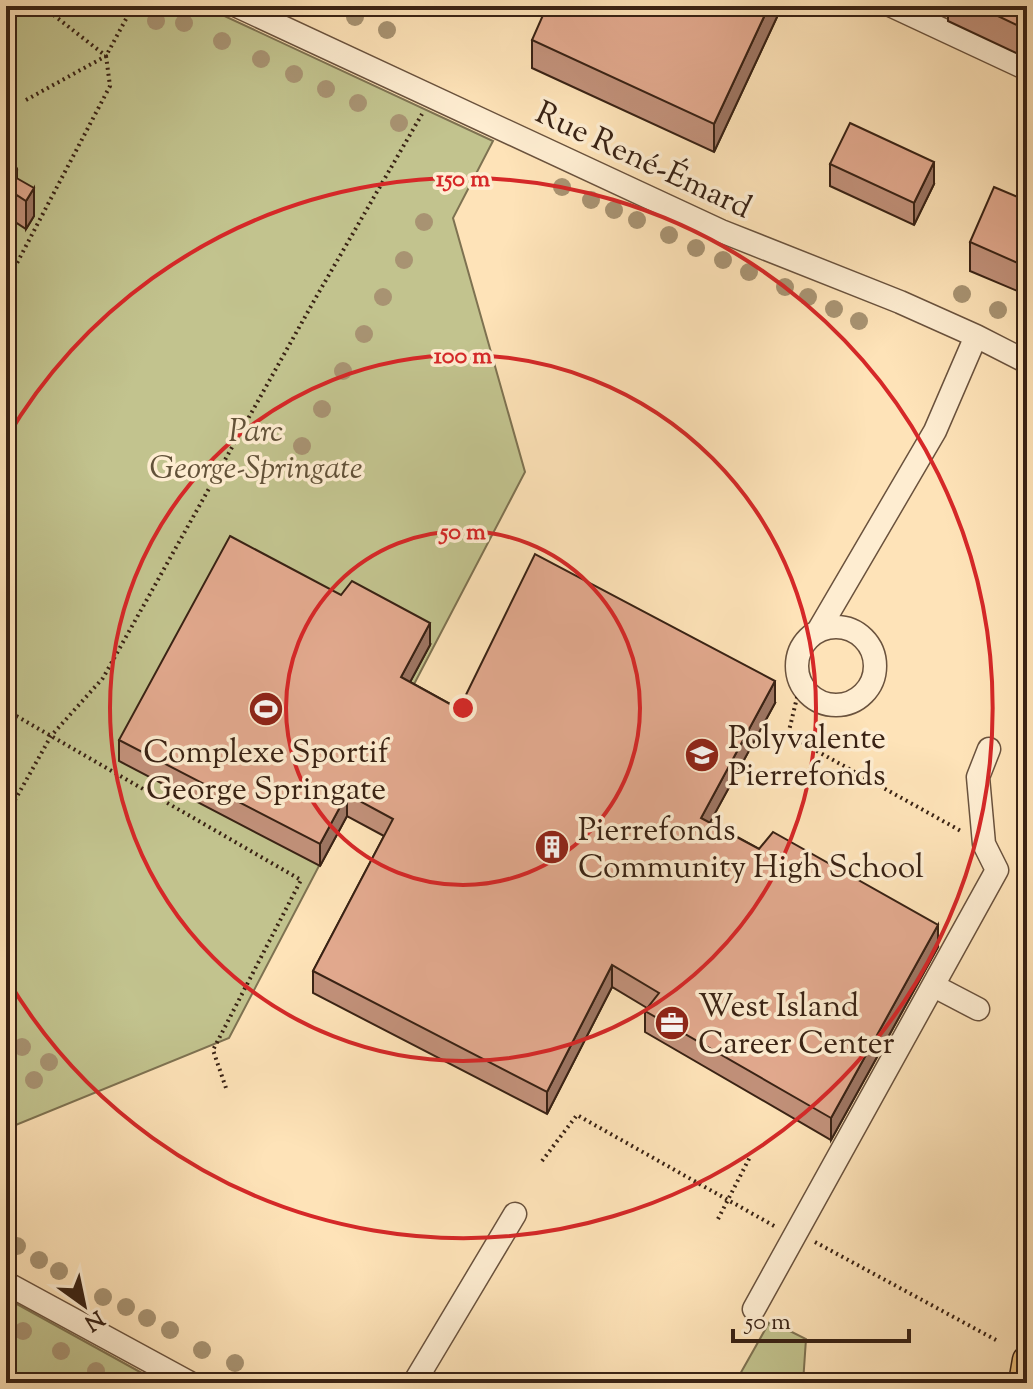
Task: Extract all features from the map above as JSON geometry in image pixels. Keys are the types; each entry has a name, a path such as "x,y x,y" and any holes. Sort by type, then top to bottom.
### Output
{"main road":[{"path":"1023,1383 1027,1360"}],"street":[{"name":"Rue René-Émard","path":"237,6 721,231 900,302 1027,362"},
{"path":"892,6 1027,69"},
{"path":"818,631 935,431 976,336"},
{"path":"831,627 856,632 873,652 874,677 868,689 847,704 833,706 820,703 800,685 797,660 801,648 818,631 831,627"},
{"path":"754,1309 997,870 984,844 978,777 989,749"},
{"path":"934,986 978,1009"},
{"path":"414,1383 515,1214"},
{"path":"6,1283 190,1383"}],"path":[{"path":"6,284 110,86 106,56 42,6"},
{"path":"26,100 106,56 133,6"},
{"path":"6,816 51,736 103,678 432,97"},
{"path":"800,685 788,735 984,844"},
{"path":"6,710 301,880 213,1050 226,1088"},
{"path":"542,1161 577,1115 785,1232"},
{"path":"718,1219 750,1157"},
{"path":"811,1240 996,1340"}],"green space":[{"name":"Parc George-Springate","path":"6,6 203,6 493,141 453,218 525,472 229,1038 6,1129"},
{"path":"6,1298 160,1383 13,1383 6,1377"},
{"path":"770,1321 806,1339 803,1383 735,1383"}],"building":[{"path":"547,6 643,6 661,14 664,6 769,6 714,124 532,40"},
{"path":"977,6 1027,6 1027,30"},
{"path":"850,123 934,162 914,203 830,164"},
{"path":"6,164 17,170 13,176 34,188 26,201 15,194 6,208"},
{"path":"994,187 1027,201 1027,267 970,242"},
{"name":"Pierrefonds Community High School","path":"230,536 341,595 352,581 430,623 401,677 459,709 535,554 775,681 701,818 759,849 773,832 938,925 831,1118 645,1011 659,993 612,965 547,1092 313,971 393,819 347,794 320,844 119,740"}],"place":[{"name":"Complexe Sportif George Springate","path":"266,709"},
{"name":"Polyvalente Pierrefonds","path":"702,755"},
{"name":"Pierrefonds Community High School","path":"552,847"},
{"name":"West Island Career Center","path":"672,1023"}]}
